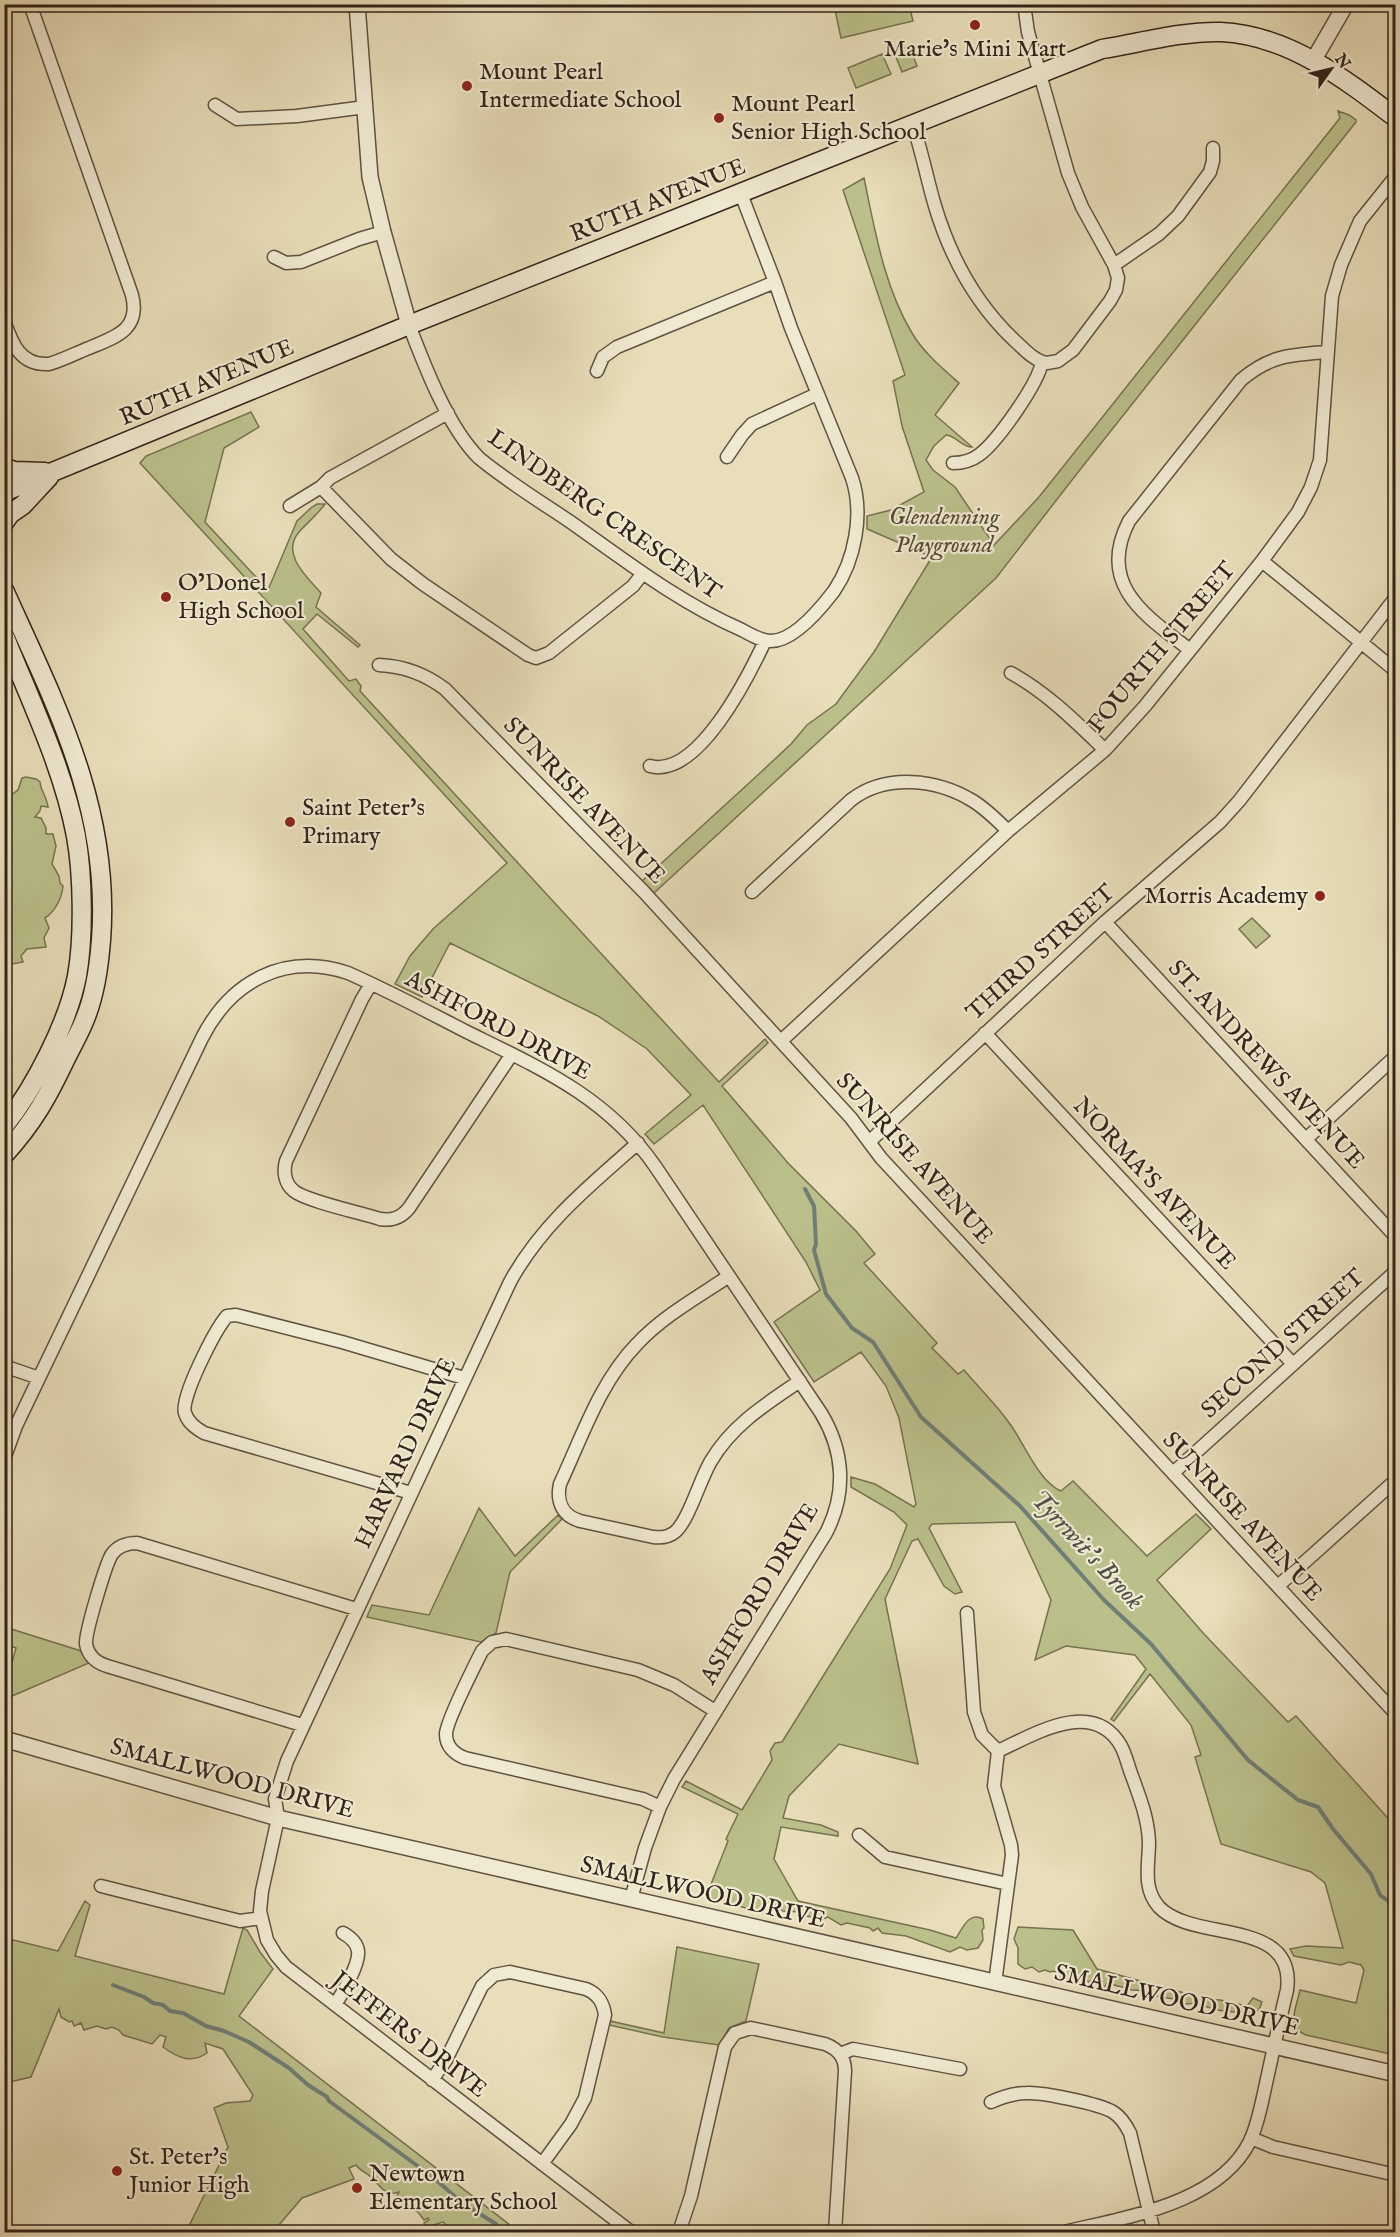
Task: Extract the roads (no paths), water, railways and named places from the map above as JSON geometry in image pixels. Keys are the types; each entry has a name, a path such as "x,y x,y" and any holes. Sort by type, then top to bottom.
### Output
{"main road":[{"name":"RUTH AVENUE","path":"4,492 409,325 1102,49 1220,32 1266,41 1313,60 1360,90 1395,118"},
{"path":"4,467 14,471 53,472"},
{"path":"4,523 10,514 23,505 53,472"},
{"path":"4,590 70,737 94,818 104,904 96,978 86,1018 44,1104 28,1129 4,1155"},
{"path":"4,635 52,756 66,798 76,837 82,908 77,976 56,1039 29,1089 4,1126"}],"street":[{"path":"4,321 12,342 20,354 31,362 43,364 55,362 116,337 127,328 135,308 30,4"},
{"path":"357,4 370,177 409,325"},
{"path":"913,125 940,223 960,268 979,299 1000,326 1018,344 1042,362 1053,362 1068,354 1113,296 1117,284 1117,271 1077,196 1028,32 1024,4"},
{"path":"1313,60 1346,4"},
{"path":"215,105 237,118 297,116 365,107"},
{"path":"1114,265 1159,234 1178,216 1208,177 1213,160 1213,148"},
{"name":"FOURTH STREET","path":"781,1041 1008,831 1104,750 1145,706 1262,561 1298,512 1311,487 1320,460 1332,296 1341,265 1360,221 1395,176"},
{"path":"650,766 662,767 676,763 705,738 731,705 765,641 780,640 788,636 812,616 841,580 853,548 856,523 854,485 791,328 741,194"},
{"path":"274,257 286,263 301,262 383,232"},
{"path":"597,371 603,357 617,347 775,282"},
{"name":"LINDBERG CRESCENT","path":"409,325 448,413 464,441 488,465 702,611 765,641"},
{"path":"1190,650 1142,612 1131,598 1123,583 1119,564 1123,532 1129,521 1241,380 1255,368 1270,360 1286,355 1328,352"},
{"path":"953,463 965,462 983,453 1020,404 1036,379 1042,362"},
{"path":"727,457 752,424 817,394"},
{"path":"290,506 321,487 330,478 448,413"},
{"path":"321,487 391,559 423,584 532,657 541,657 549,653 633,586 644,573"},
{"path":"1262,561 1395,671"},
{"name":"THIRD STREET","path":"869,1142 1105,922 1220,822 1239,801 1395,597"},
{"name":"SUNRISE AVENUE","path":"379,665 402,667 418,673 450,693 644,892 851,1118 881,1158 1395,1714"},
{"path":"1011,673 1054,701 1104,750"},
{"path":"752,892 851,800 878,785 916,782 946,788 976,802 1008,831"},
{"name":"ST. ANDREWS AVENUE","path":"1105,922 1395,1237"},
{"name":"ASHFORD DRIVE","path":"4,1459 16,1426 202,1038 217,1012 239,991 256,979 292,967 330,968 348,973 563,1080 590,1098 614,1118 638,1143 655,1166 827,1422 835,1440 841,1469 838,1502 826,1533 715,1711 660,1807 645,1848 631,1899"},
{"path":"371,984 285,1166 285,1176 289,1186 302,1196 380,1219 390,1220 401,1216 409,1208 512,1054"},
{"name":"NORMA'S AVENUE","path":"985,1033 1293,1364"},
{"path":"1305,1139 1395,1056"},
{"name":"HARVARD DRIVE","path":"278,1818 275,1799 302,1725 510,1282 531,1248 564,1209 638,1143"},
{"name":"SECOND STREET","path":"1173,1473 1395,1271"},
{"path":"729,1276 654,1328 617,1368 560,1485 559,1500 564,1512 580,1521 653,1537 662,1538 671,1534 681,1523 709,1464 730,1436 754,1413 800,1381"},
{"path":"411,1493 204,1433 188,1420 185,1412 186,1395 217,1330 227,1317 236,1315 331,1339 464,1378"},
{"path":"4,1366 39,1378"},
{"path":"1278,1586 1395,1480"},
{"path":"302,1725 107,1666 95,1660 88,1648 87,1635 111,1555 123,1546 136,1543 356,1609"},
{"path":"966,1613 974,1712 982,1735 998,1751"},
{"path":"660,1807 643,1799 455,1754 448,1744 446,1729 482,1651 492,1642 506,1639 630,1667 665,1680 715,1711"},
{"path":"998,1751 1046,1727 1079,1721 1099,1727 1115,1738 1121,1746 1146,1816 1149,1842 1147,1882 1153,1900 1164,1913 1180,1921 1263,1942 1274,1949 1285,1965 1288,1977 1260,2109 1251,2138 1236,2162 1224,2175 1199,2192 1148,2211 1064,2232"},
{"name":"SMALLWOOD DRIVE","path":"4,1739 278,1818 1395,2074"},
{"path":"995,1983 1012,1855 1008,1832 994,1786 998,1751"},
{"name":"JEFFERS DRIVE","path":"278,1818 262,1891 261,1918 267,1940 281,1961 631,2232"},
{"path":"859,1835 885,1857 1008,1884"},
{"path":"101,1886 240,1921 261,1918"},
{"path":"335,2004 343,1992 358,1956 355,1943 344,1933"},
{"path":"432,2080 446,2060 482,1986 494,1975 510,1972 586,1989 595,1994 602,2003 605,2015 588,2088 571,2124 542,2164"},
{"path":"679,2232 691,2196 725,2047 732,2036 742,2029 755,2028 825,2044 840,2054 845,2071 835,2232"},
{"path":"840,2054 853,2049 960,2069"},
{"path":"991,2102 1017,2094 1033,2093 1105,2108 1116,2115 1130,2133 1154,2232"},
{"path":"1251,2138 1274,2147 1395,2175"}],"waterway":[{"name":"Tyrrwit's Brook","path":"805,1189 814,1206 816,1244 814,1250 826,1294 852,1328 873,1342 921,1417 1020,1506 1104,1600 1151,1644 1248,1760 1298,1800 1318,1807 1333,1829 1371,1874 1380,1895 1396,1907"},
{"path":"113,1985 153,2003 163,2005 170,2011 183,2013 206,2026 249,2042 289,2068 308,2085 327,2097 329,2101 434,2178 461,2202 496,2224 503,2232"}],"place":[{"name":"Marie's Mini Mart","path":"975,25"},
{"name":"Mount Pearl Intermediate School","path":"467,86"},
{"name":"Mount Pearl Senior High School","path":"719,118"},
{"name":"O’Donel High School","path":"166,597"},
{"name":"Saint Peter's Primary","path":"290,822"},
{"name":"Morris Academy","path":"1320,896"},
{"name":"St. Peter's Junior High","path":"117,2171"},
{"name":"Newtown Elementary School","path":"357,2188"}],"park label":[{"name":"Glendenning Playground","path":"944,531"}]}
